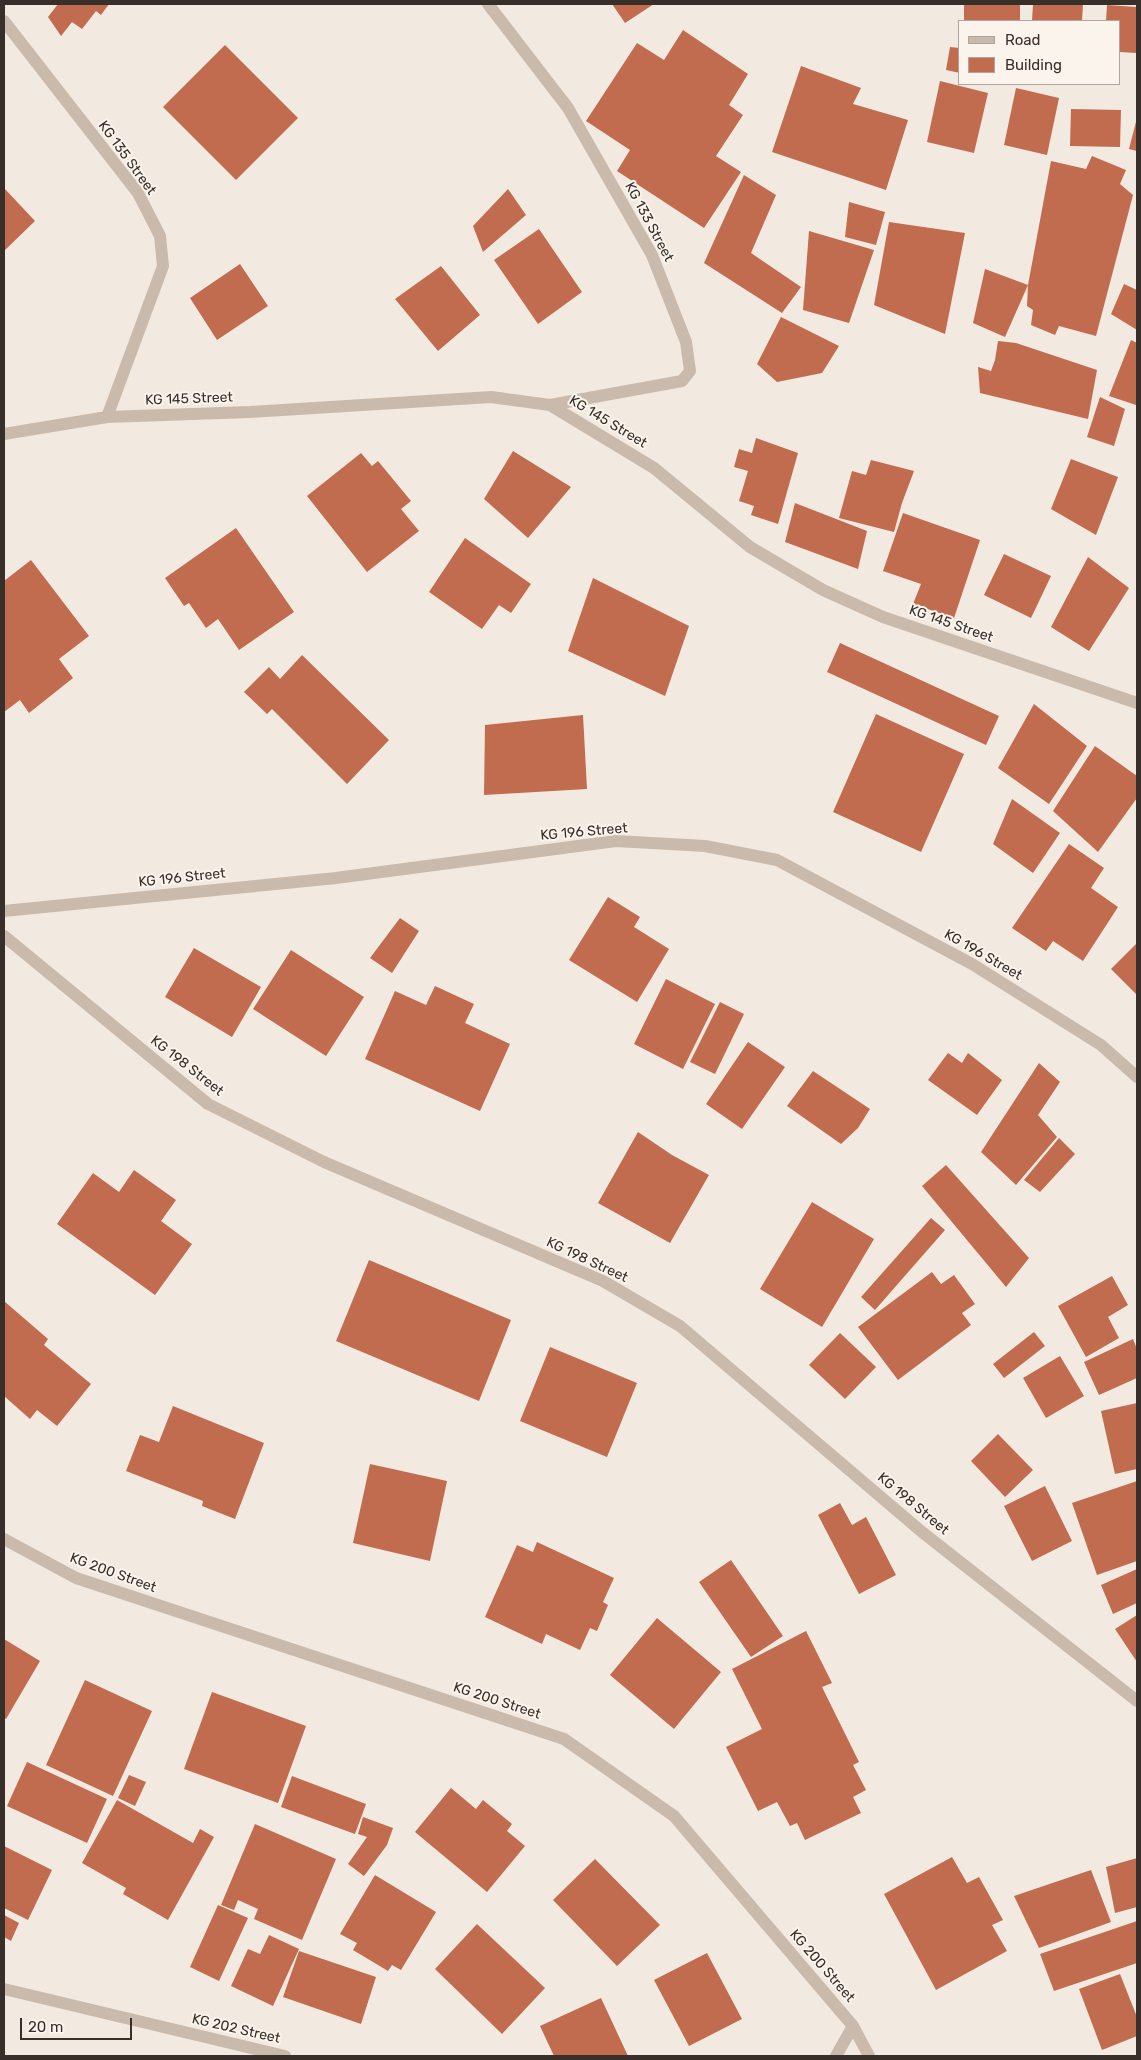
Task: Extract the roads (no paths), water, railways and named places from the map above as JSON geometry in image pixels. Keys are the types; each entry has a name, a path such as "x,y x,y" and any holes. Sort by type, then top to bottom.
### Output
{"street":[{"name":"KG 133 Street","path":"488,4 573,116 652,255 686,342 688,352 690,371 682,381 550,404"},
{"name":"KG 135 Street","path":"4,21 138,193 160,236 162,266 108,417"},
{"name":"KG 145 Street","path":"4,434 108,417 250,412 491,397 550,404 654,468 750,547 823,590 883,617 1137,704"},
{"name":"KG 196 Street","path":"4,911 336,878 616,841 705,846 777,860 972,964 1101,1045 1137,1077"},
{"name":"KG 198 Street","path":"4,936 208,1104 324,1162 603,1281 680,1326 922,1532 1137,1701"},
{"name":"KG 200 Street","path":"4,1539 76,1578 564,1739 674,1816 853,2026 868,2056"},
{"name":"KG 202 Street","path":"4,1989 285,2056"},
{"path":"836,2056 853,2026"}]}
